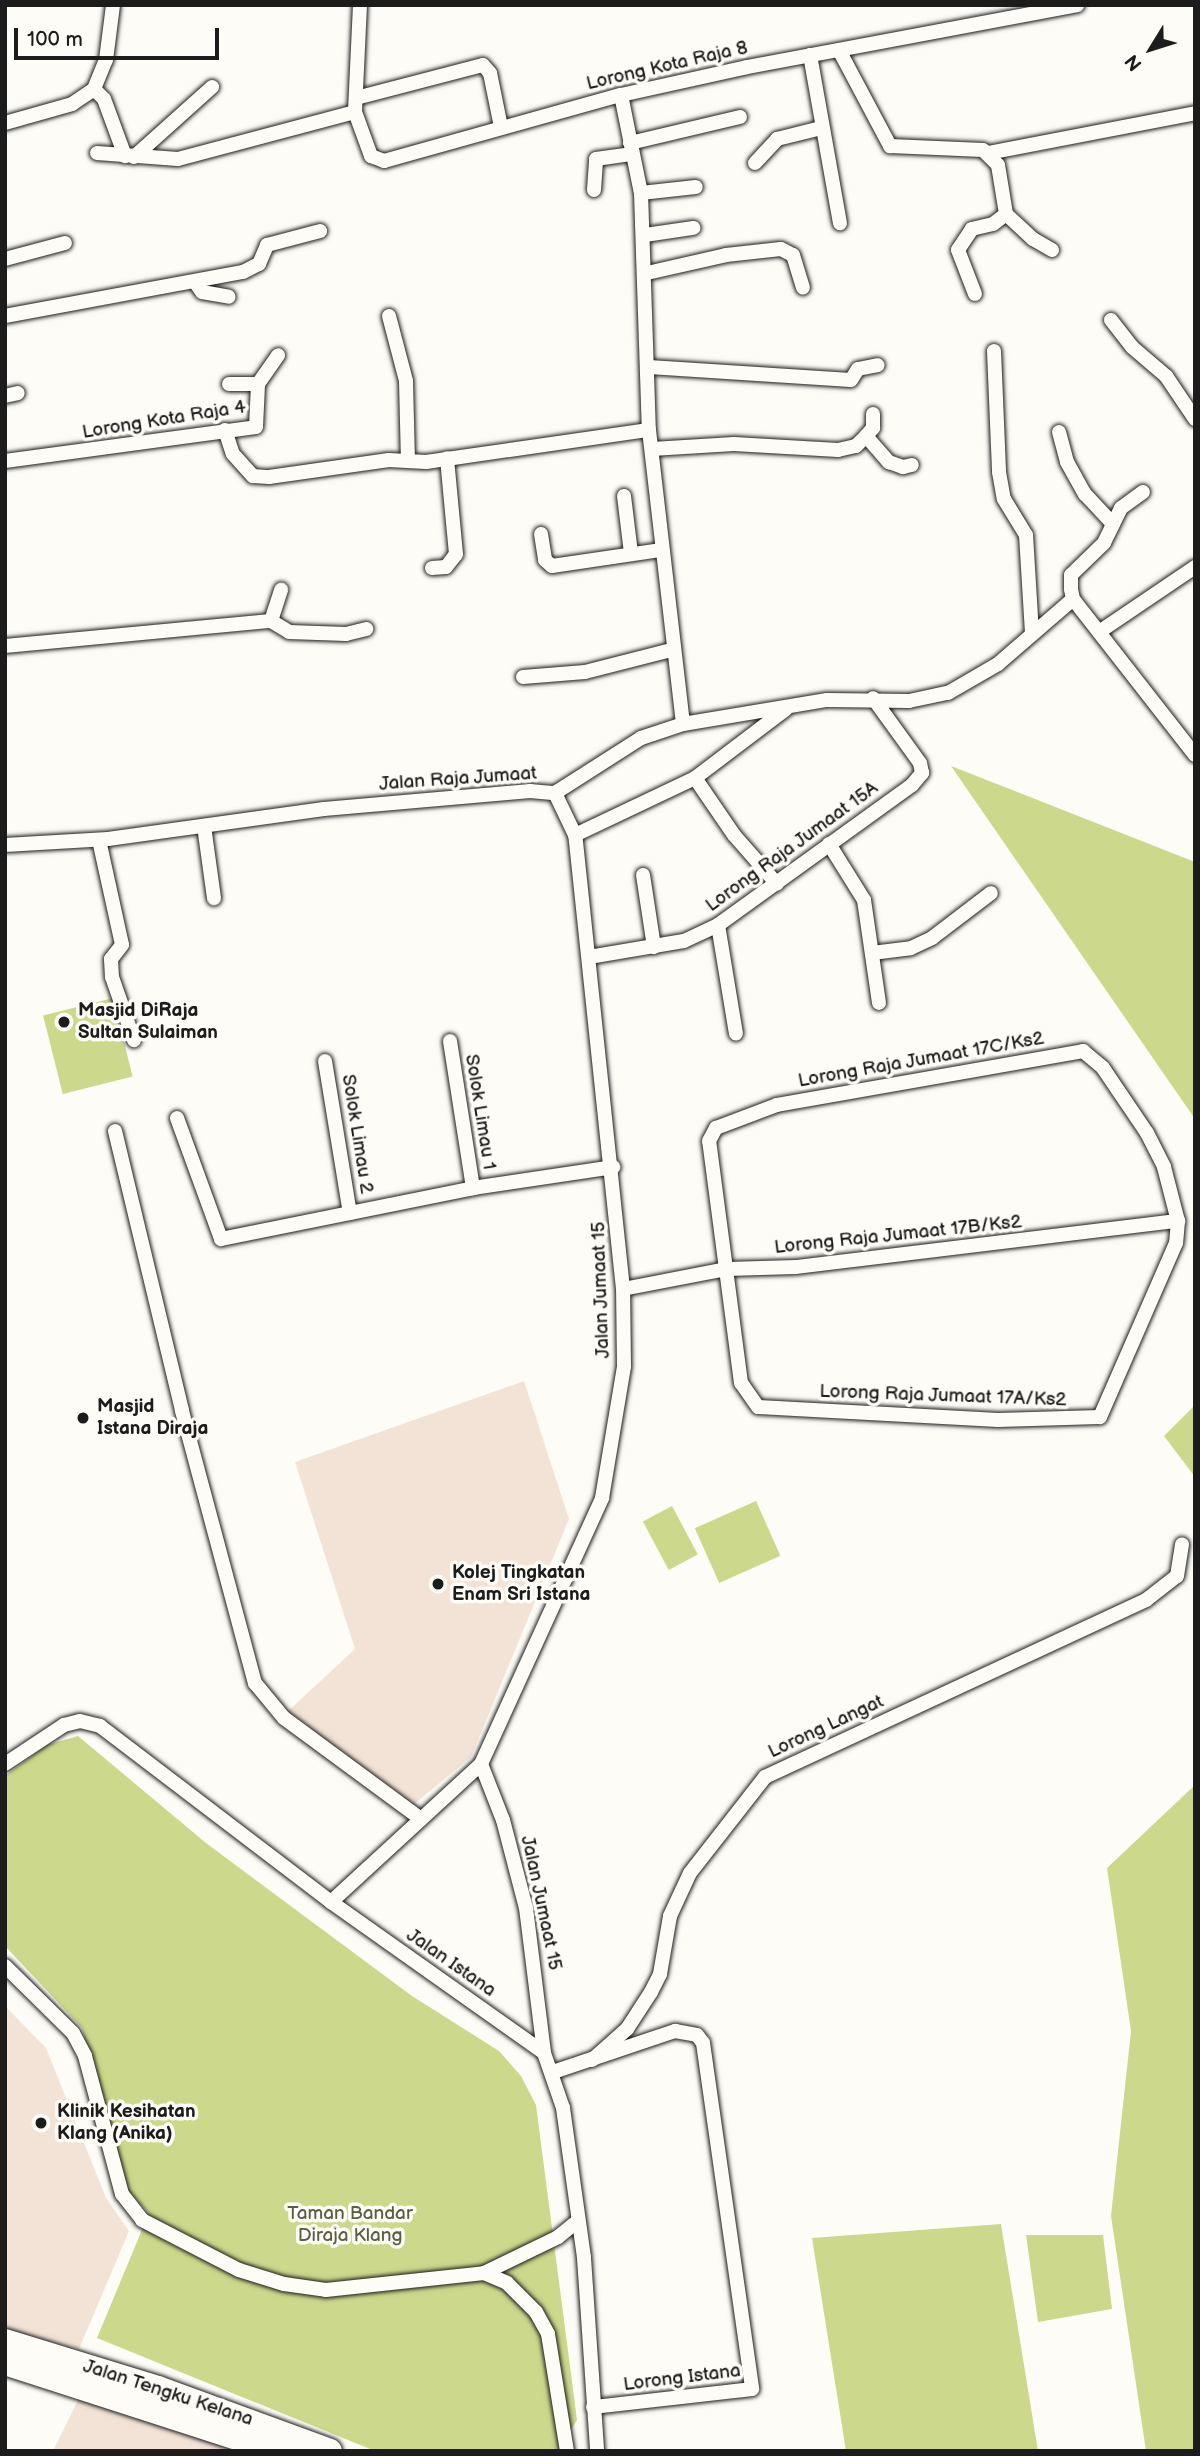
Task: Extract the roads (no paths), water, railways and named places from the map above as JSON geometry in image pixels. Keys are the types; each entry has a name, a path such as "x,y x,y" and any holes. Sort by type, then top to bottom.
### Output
{"highway":[{"name":"Jalan Tengku Kelana","path":"5,2340 158,2388 330,2451"},
{"name":"Jalan Tengku Kelana","path":"5,2363 278,2451"}],"street":[{"path":"5,123 72,104 93,89 106,60 113,5"},
{"name":"Lorong Kota Raja 8","path":"360,5 355,105 371,156 384,161 621,95 810,55 1077,5"},
{"path":"839,50 890,146 988,153 1195,113"},
{"path":"810,55 840,223"},
{"path":"97,153 178,159 483,65 490,73 501,127"},
{"path":"129,156 212,87"},
{"path":"93,89 104,99 129,156"},
{"path":"621,95 641,193 645,234 649,430 652,449 645,552"},
{"path":"594,190 596,159 740,117"},
{"path":"755,163 778,139 821,128"},
{"path":"988,153 998,165 1006,214 1032,239 1052,250"},
{"path":"641,193 696,187"},
{"path":"975,294 958,250 961,240 972,229 993,224 1006,214"},
{"path":"645,234 692,228"},
{"path":"5,316 94,296 195,282 243,272 259,264 268,245 320,231"},
{"path":"5,259 65,243"},
{"path":"647,274 713,258 781,249 793,256 803,288"},
{"path":"195,282 202,292 229,297"},
{"path":"389,316 406,381 408,461"},
{"path":"1111,320 1132,347 1166,376 1195,419"},
{"path":"993,351 998,374 994,396 999,472 1004,499 1026,535 1032,634"},
{"path":"258,384 278,355"},
{"path":"649,367 851,380 858,369 878,365"},
{"name":"Lorong Kota Raja 4","path":"5,461 259,423 258,384 229,384"},
{"path":"652,449 734,444 838,450 856,446 866,436 873,428 873,414"},
{"path":"225,430 233,454 253,476 447,458 649,430"},
{"path":"1059,432 1066,462 1085,494 1113,524"},
{"path":"866,436 889,462 912,465"},
{"path":"432,568 446,567 456,554 447,458"},
{"path":"1143,492 1121,508 1104,543 1071,575 1073,599 1195,755"},
{"path":"624,496 645,552 665,652 675,671 683,724"},
{"path":"541,534 545,560 552,566 645,552"},
{"path":"1099,632 1193,573"},
{"path":"271,621 281,590"},
{"name":"Jalan Raja Jumaat","path":"5,845 99,840 336,807 530,791 555,793 641,738 683,724 827,699 873,698 908,701 948,692 998,664 1073,599"},
{"path":"5,646 271,621 289,632 346,634 366,629"},
{"path":"523,677 585,672 665,652"},
{"name":"Lorong Raja Jumaat 15A","path":"589,957 684,941 718,925 912,785 922,773 914,753 873,698"},
{"path":"575,835 695,778 787,708"},
{"path":"695,778 734,835 777,884"},
{"name":"Jalan Jumaat 15","path":"331,1902 481,1764 602,1498 624,1366 623,1289 613,1167 575,835 555,793"},
{"path":"204,826 214,898"},
{"path":"99,840 122,945 111,958 112,977 134,1040"},
{"path":"829,844 864,900 879,1003"},
{"path":"643,875 654,947"},
{"path":"872,953 911,948 932,938 991,893"},
{"path":"718,925 736,1034"},
{"name":"Solok Limau 1","path":"450,1041 473,1188"},
{"name":"Lorong Raja Jumaat 17C/Ks2","path":"727,1269 709,1141 716,1128 778,1105 1083,1051 1103,1068 1147,1133 1164,1167 1178,1221"},
{"name":"Solok Limau 2","path":"326,1061 350,1213"},
{"path":"177,1118 221,1239 473,1188 613,1167"},
{"path":"115,1131 185,1424 255,1683 284,1718 421,1819"},
{"name":"Lorong Raja Jumaat 17B/Ks2","path":"623,1289 727,1269 835,1263 1178,1221"},
{"name":"Lorong Raja Jumaat 17A/Ks2","path":"727,1269 741,1383 758,1407 998,1420 1090,1420 1100,1417 1109,1404 1176,1242 1178,1221"},
{"name":"Lorong Langat","path":"592,2060 627,2029 651,1992 660,1974 670,1916 690,1873 765,1777 1146,1600 1177,1576 1182,1544"},
{"name":"Jalan Istana","path":"5,1764 64,1725 80,1721 100,1726 331,1902 544,2053 553,2072 563,2108 578,2221 597,2451"},
{"name":"Jalan Jumaat 15","path":"481,1764 503,1820 526,1908 544,2053"},
{"path":"5,1966 74,2033 85,2056 122,2194 142,2220 239,2270 284,2284 326,2290 484,2273 558,2236 578,2221"},
{"name":"Lorong Langat","path":"553,2072 675,2031 696,2035 704,2043 729,2242"},
{"name":"Lorong Istana","path":"593,2407 752,2389 729,2242"},
{"path":"484,2273 507,2283 523,2296 548,2334 567,2451"}],"place":[{"name":"Masjid DiRaja Sultan Sulaiman","path":"64,1022"},
{"name":"Masjid Istana Diraja","path":"83,1418"},
{"name":"Kolej Tingkatan Enam Sri Istana","path":"438,1584"},
{"name":"Klinik Kesihatan Klang (Anika)","path":"41,2123"}],"park label":[{"name":"Taman Bandar Diraja Klang","path":"350,2225"}]}
